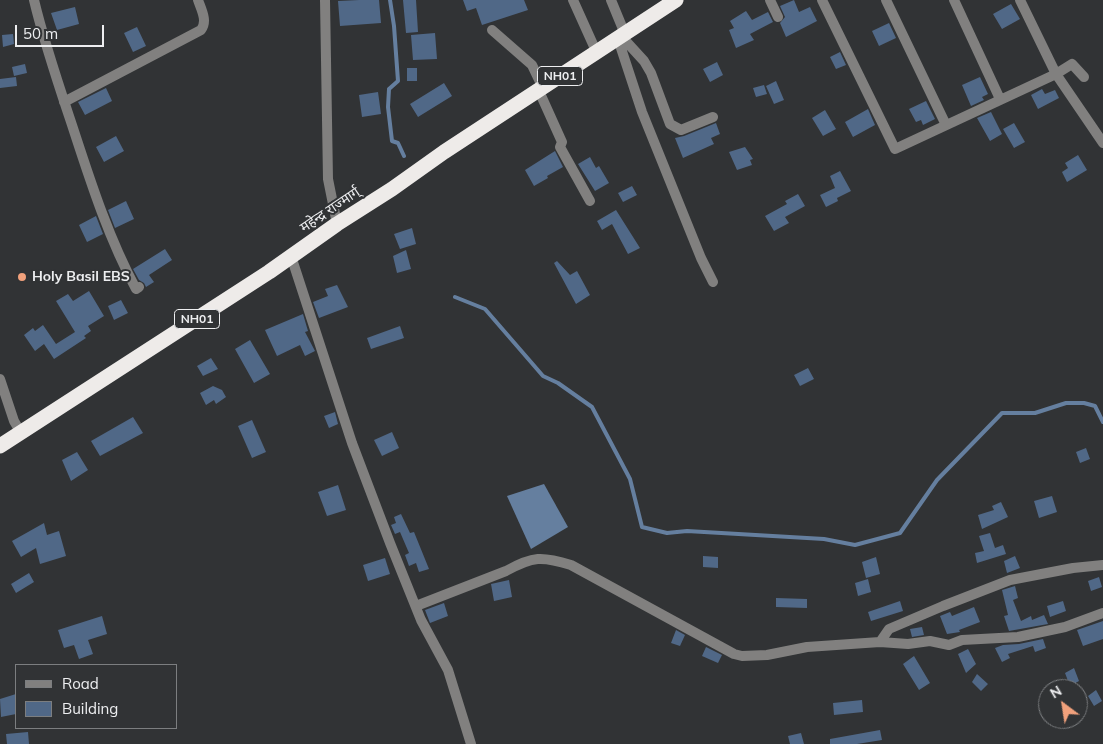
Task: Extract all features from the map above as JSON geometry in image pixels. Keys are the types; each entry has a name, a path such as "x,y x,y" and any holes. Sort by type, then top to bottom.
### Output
{"highway":[{"name":"महेन्द्र राज्मार्ग्","path":"0,446 269,272 444,152 676,0"}],"street":[{"path":"34,0 43,36 64,102 101,210 129,275 136,289 139,288"},
{"path":"64,102 202,30 205,20 198,0"},
{"path":"325,0 328,179 337,224"},
{"path":"572,0 596,51"},
{"path":"611,0 642,112 701,258 713,282"},
{"path":"770,0 778,17"},
{"path":"822,0 895,149 1056,74 1072,64 1084,77"},
{"path":"886,0 946,125"},
{"path":"954,0 1000,99"},
{"path":"1020,0 1056,74 1103,143"},
{"path":"492,30 532,65 562,142 560,147 590,201"},
{"path":"622,37 647,67 670,124 681,130 713,117"},
{"path":"290,256 352,443 416,606 448,670 472,744"},
{"path":"0,379 14,421 21,433"},
{"path":"416,606 506,571 518,564 538,558 551,559 571,565 734,654 742,656 767,655 807,647 880,642 908,644 930,641 949,645 962,640 1018,636 1065,627 1103,613"},
{"path":"880,642 888,629 1010,580 1073,568 1103,565"}],"water":[{"path":"544,484 568,527 531,549 507,496"}],"building":[{"path":"379,0 381,23 340,26 338,1"},
{"path":"403,0 416,0 418,32 406,33"},
{"path":"463,0 524,0 528,10 482,25 476,8 467,11"},
{"path":"794,0 799,12 810,7 817,21 786,37 780,23 785,17 780,6"},
{"path":"1011,4 1020,19 1002,29 993,14"},
{"path":"75,7 79,24 57,30 51,13"},
{"path":"746,11 752,20 768,12 773,22 750,34 754,40 736,48 729,30 734,28 730,21"},
{"path":"889,23 896,38 879,46 872,31"},
{"path":"137,27 146,46 133,52 124,33"},
{"path":"435,33 437,59 413,60 411,35"},
{"path":"13,34 14,44 3,47 2,35"},
{"path":"840,52 846,65 836,69 830,57"},
{"path":"717,62 723,75 710,82 703,69"},
{"path":"25,64 27,73 14,76 12,67"},
{"path":"407,68 417,68 417,81 407,81"},
{"path":"16,77 17,86 0,88 0,79"},
{"path":"980,77 988,94 982,97 984,100 971,106 962,85"},
{"path":"776,81 784,100 774,104 766,86"},
{"path":"444,83 452,96 418,117 410,104"},
{"path":"764,85 767,94 756,97 753,88"},
{"path":"106,88 112,101 85,115 78,102"},
{"path":"1042,89 1045,94 1055,90 1059,98 1038,109 1031,95"},
{"path":"378,92 381,114 362,117 359,95"},
{"path":"926,101 935,119 923,125 921,120 916,122 909,109"},
{"path":"868,109 875,125 853,137 845,122"},
{"path":"825,110 836,129 823,136 812,118"},
{"path":"991,112 1002,134 990,141 977,118"},
{"path":"716,123 720,134 711,138 714,144 683,158 675,138"},
{"path":"1014,123 1025,142 1014,148 1003,129"},
{"path":"116,136 124,151 104,162 96,147"},
{"path":"745,147 753,159 750,160 752,165 737,170 729,152"},
{"path":"555,151 563,167 534,186 525,170"},
{"path":"1078,155 1087,170 1067,182 1062,172 1068,168 1065,163"},
{"path":"590,157 596,168 599,166 609,183 595,191 578,164"},
{"path":"840,171 851,191 837,198 838,201 826,207 820,195 835,188 830,176"},
{"path":"632,186 637,195 623,202 618,193"},
{"path":"798,194 805,206 785,217 789,223 774,231 765,216 787,204 785,201"},
{"path":"126,201 134,219 115,228 108,210"},
{"path":"616,210 640,248 628,254 612,224 602,230 597,221"},
{"path":"96,216 103,234 87,242 79,225"},
{"path":"412,228 416,244 400,249 394,234"},
{"path":"165,249 172,260 149,275 154,282 146,287 139,280 133,269"},
{"path":"406,250 411,269 397,273 393,256"},
{"path":"557,261 570,275 577,271 590,295 576,304 554,263"},
{"path":"337,285 348,307 319,318 313,302 328,296 325,289"},
{"path":"89,291 104,316 88,326 91,331 84,336 86,338 54,359 44,344 35,351 24,335 33,328 35,331 43,325 56,344 75,332 56,301 68,294 73,301"},
{"path":"121,300 128,313 114,320 108,306"},
{"path":"303,314 308,331 305,332 315,351 305,356 300,345 277,356 265,330"},
{"path":"400,326 404,338 371,349 367,338"},
{"path":"250,340 270,374 254,383 235,349"},
{"path":"211,358 218,369 203,376 197,366"},
{"path":"808,368 814,379 800,386 794,375"},
{"path":"213,386 222,390 226,397 216,404 214,400 206,405 200,393"},
{"path":"335,412 338,424 329,428 324,416"},
{"path":"133,417 143,433 100,456 91,441"},
{"path":"252,420 266,452 252,458 238,426"},
{"path":"392,432 399,448 382,456 374,440"},
{"path":"1086,448 1090,459 1080,463 1076,452"},
{"path":"77,452 88,470 71,481 62,460"},
{"path":"338,485 346,510 327,516 318,492"},
{"path":"1052,496 1057,512 1039,518 1034,501"},
{"path":"1001,502 1008,517 982,529 978,515 994,510 992,506"},
{"path":"401,514 410,533 414,532 429,569 419,572 416,563 409,566 405,555 409,553 400,532 395,534 391,525 396,523 394,517"},
{"path":"44,523 47,535 59,531 66,556 40,564 36,548 21,557 12,541"},
{"path":"990,533 995,548 1003,545 1006,554 977,563 975,553 984,551 979,536"},
{"path":"703,556 718,557 718,568 703,567"},
{"path":"1015,556 1020,568 1007,573 1004,561"},
{"path":"876,557 880,574 866,578 862,562"},
{"path":"385,558 390,574 368,581 363,565"},
{"path":"29,573 34,582 16,593 11,584"},
{"path":"1099,577 1102,587 1091,591 1088,581"},
{"path":"868,579 871,592 858,596 855,583"},
{"path":"509,580 512,597 494,601 491,584"},
{"path":"1015,586 1018,598 1013,600 1021,621 1031,616 1032,620 1044,615 1048,624 1009,631 1004,616 1008,615 1002,590"},
{"path":"776,598 807,599 807,608 776,607"},
{"path":"900,601 903,611 871,621 868,612"},
{"path":"1063,601 1066,611 1050,617 1047,606"},
{"path":"444,603 448,616 430,623 425,610"},
{"path":"974,607 980,622 959,630 960,632 947,634 940,616 950,612 952,616"},
{"path":"102,616 107,634 88,640 93,654 79,659 74,645 64,648 58,630"},
{"path":"1103,621 1103,639 1083,646 1077,630"},
{"path":"922,627 924,635 912,637 910,629"},
{"path":"676,630 685,635 680,646 671,643"},
{"path":"1043,639 1046,648 1035,652 1033,646 1008,654 1010,658 1002,662 995,648 1003,645"},
{"path":"706,647 722,655 718,663 702,656"},
{"path":"968,649 976,664 966,673 958,654"},
{"path":"914,656 930,683 919,690 903,664"},
{"path":"1074,668 1078,679 1067,679 1065,673"},
{"path":"977,674 988,684 981,691 972,682"},
{"path":"1096,690 1102,701 1094,706 1088,696"},
{"path":"15,694 15,714 1,717 0,699"},
{"path":"862,700 863,712 834,715 833,703"},
{"path":"880,730 882,740 857,744 830,744 830,739"},
{"path":"28,732 29,744 7,744 6,734"},
{"path":"801,733 804,744 790,744 788,736"}],"waterway":[{"path":"390,0 398,81 389,89 388,107 392,141 398,143 404,156"},
{"path":"455,297 485,309 543,376 558,383 592,407 630,479 642,527 667,533 687,531 824,539 855,545 900,533 937,480 1002,413 1035,413 1066,403 1084,403 1095,406 1103,422"}],"place":[{"name":"Holy Basil EBS","path":"22,277"}]}
